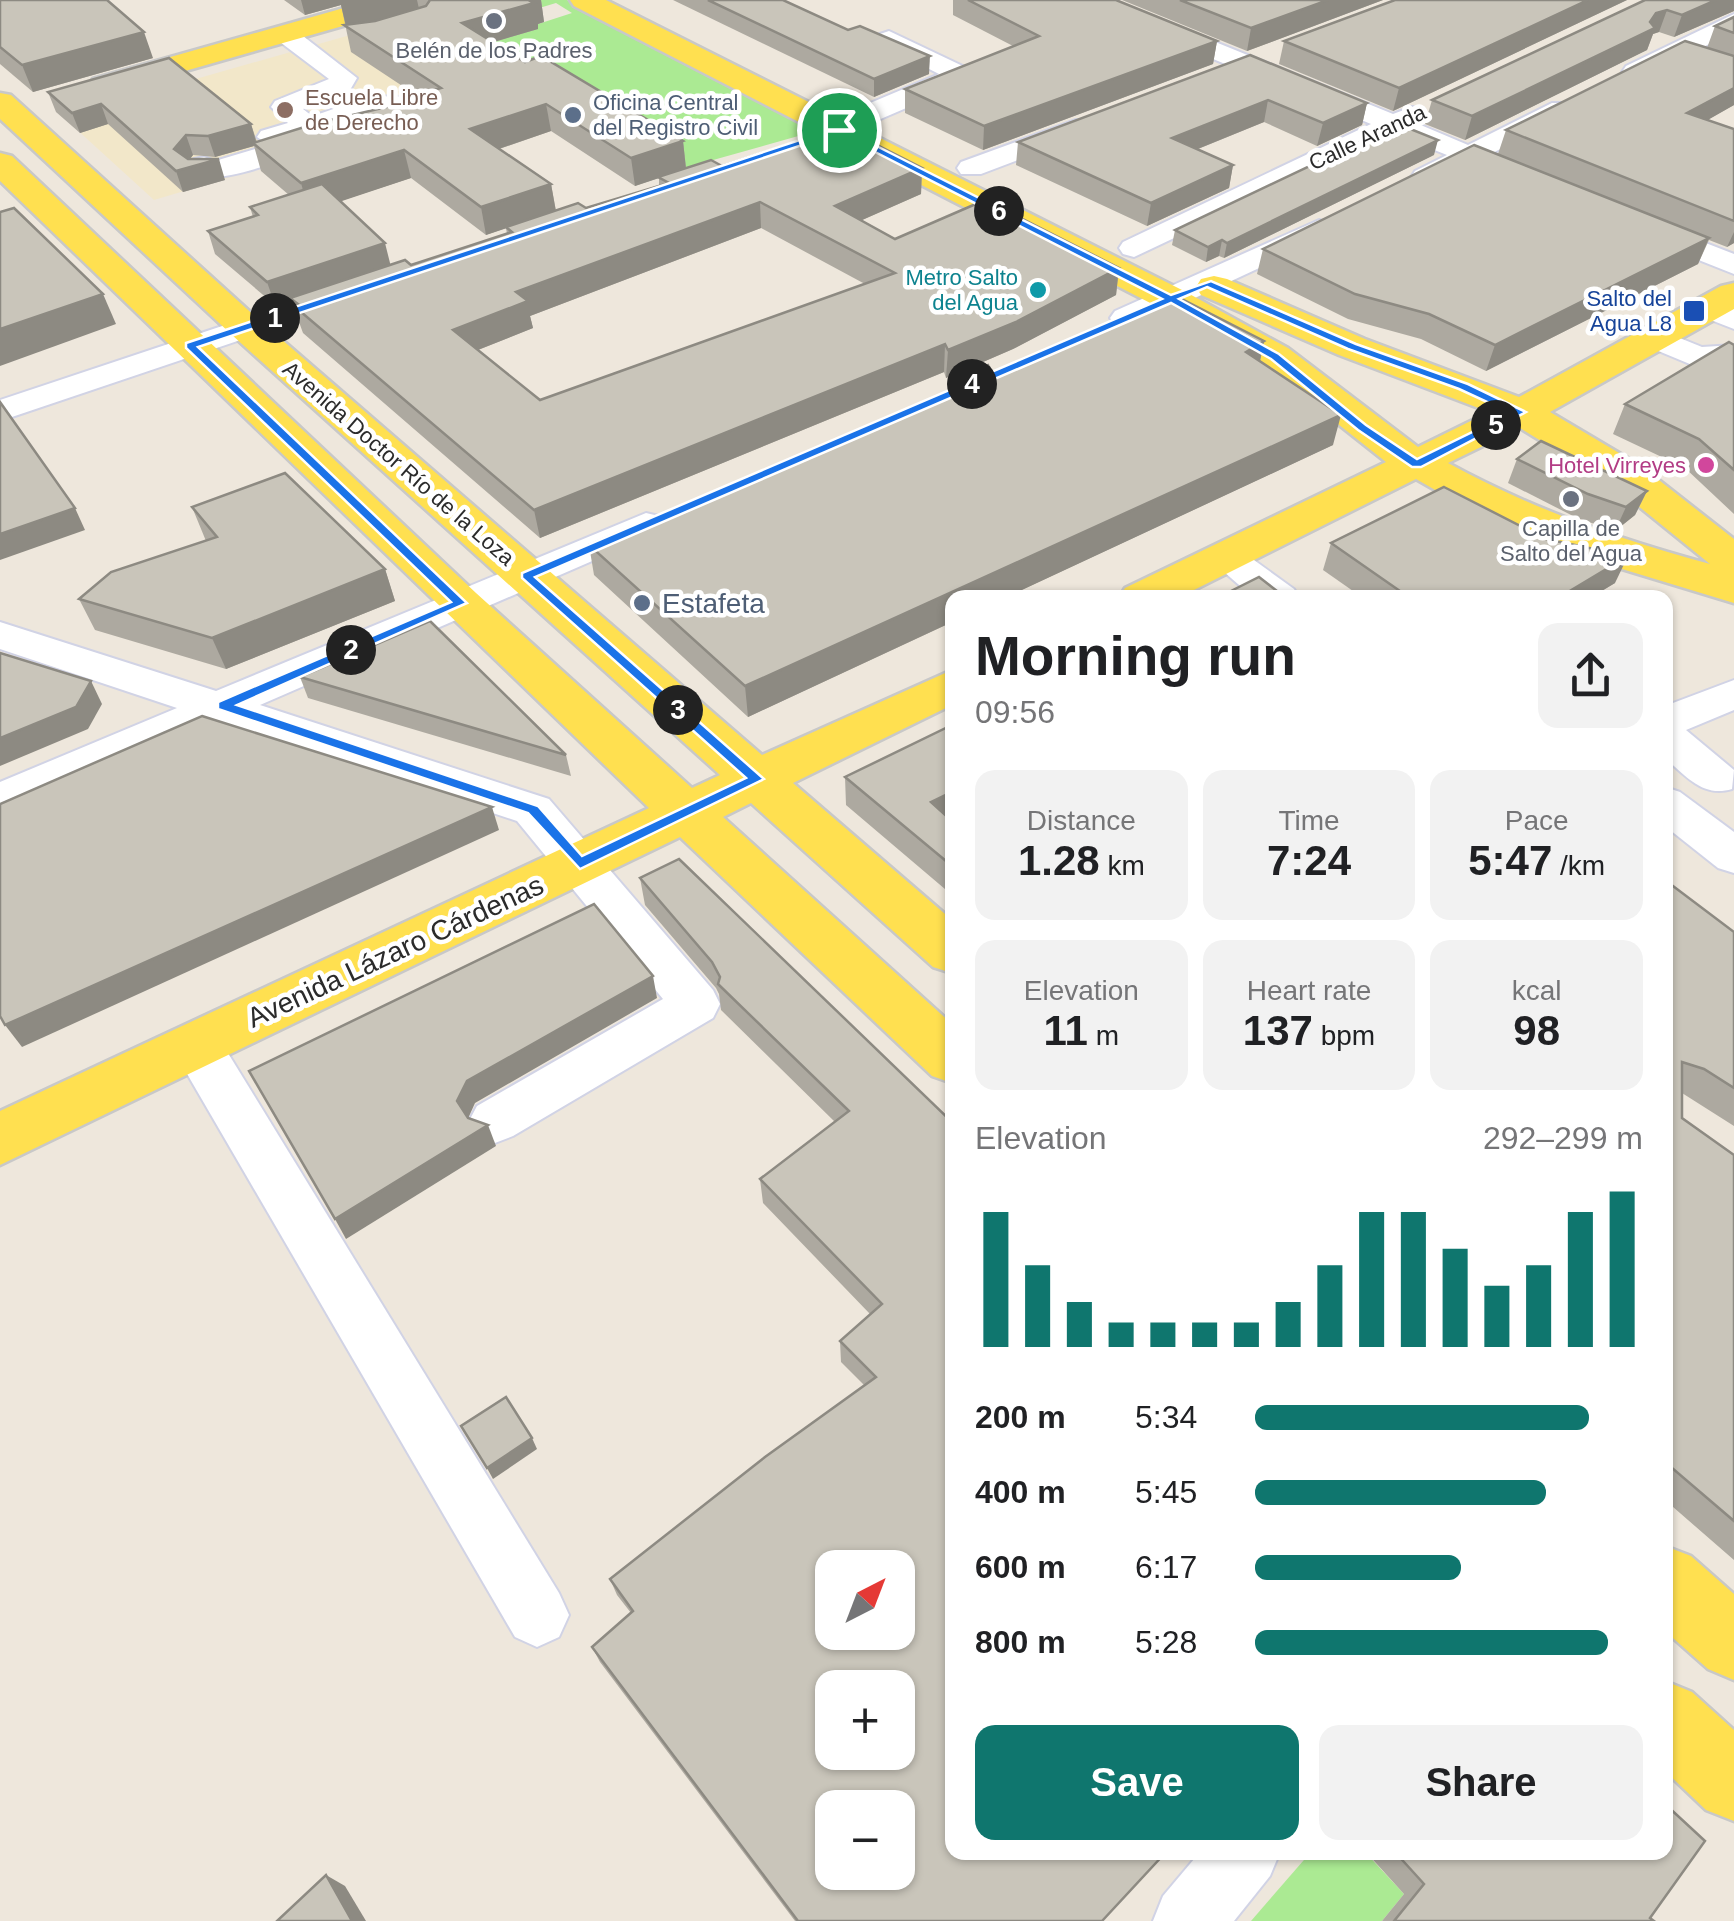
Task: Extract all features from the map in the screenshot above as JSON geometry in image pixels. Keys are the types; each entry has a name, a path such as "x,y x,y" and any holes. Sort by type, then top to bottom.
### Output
{"main road":[{"path":"83,92 403,0"},
{"path":"584,0 852,122 971,168 1207,283 1338,341 1520,412 1626,475 1734,561"},
{"path":"634,0 1275,356 1362,427 1416,464 1529,522 1734,589"},
{"path":"4,110 47,102"},
{"name":"Avenida Doctor Río de la Loza","path":"4,110 945,946"},
{"name":"Avenida Doctor Río de la Loza","path":"0,163 460,603 945,1053"},
{"path":"1158,590 1520,412 1655,338 1726,307"},
{"name":"Avenida Lázaro Cárdenas","path":"5,1126 197,1046 945,689"},
{"path":"1673,1589 1734,1643"},
{"path":"1673,1726 1734,1782"}],"street":[{"path":"1101,4 1130,0 1146,5 1167,0"},
{"path":"1101,4 1506,170"},
{"path":"1400,189 1734,22"},
{"path":"316,25 350,44"},
{"path":"252,116 344,82 284,34"},
{"path":"1642,38 1705,62"},
{"path":"801,142 960,75 889,39"},
{"path":"1210,78 1281,51"},
{"path":"284,107 316,131"},
{"name":"Calle Aranda","path":"1134,248 1430,107"},
{"path":"971,168 1100,119"},
{"path":"271,137 316,131"},
{"path":"204,165 199,169 208,172 316,131"},
{"path":"1611,214 1734,265"},
{"path":"1099,330 1348,215"},
{"path":"0,410 390,279"},
{"path":"1655,338 1697,357 1734,355"},
{"path":"0,800 670,514"},
{"path":"1227,558 1269,590"},
{"path":"0,635 533,810 696,1004 495,1121"},
{"path":"1673,719 1734,694"},
{"path":"1673,741 1728,780"},
{"path":"1673,809 1734,856"},
{"path":"197,1046 537,1615"},
{"path":"1188,1921 1239,1860"}],"shaded area":[{"name":"Escuela Libre de Derecho","path":"427,13 544,83 154,200 63,117"}],"green space":[{"path":"508,0 567,0 816,131 681,169 481,45 537,29 532,26 572,13 556,3 516,15"},
{"path":"1304,1860 1372,1860 1404,1894 1382,1921 1251,1921"}],"building":[{"path":"0,0 107,0 144,32 22,65 0,47"},
{"path":"430,0 534,3 462,23 525,62 541,56 683,141 631,158 546,104 470,129 551,184 481,207 404,150 301,183 253,143 421,99 427,92 441,88 344,25 375,21 426,6"},
{"path":"708,0 783,0 848,30 860,26 930,56 874,79"},
{"path":"968,0 1116,0 1217,41 984,126 905,89 1039,36"},
{"path":"1180,0 1328,0 1251,28"},
{"path":"1395,0 1588,0 1399,88 1284,41"},
{"path":"1645,0 1716,0 1682,15 1667,10 1656,13 1650,22 1655,28 1472,116 1432,100"},
{"path":"1734,17 1734,33 1715,26"},
{"path":"1685,41 1734,56 1734,88 1687,113 1734,129 1734,221 1506,130"},
{"path":"1250,55 1367,103 1323,123 1268,100 1172,138 1233,165 1151,203 1018,142"},
{"path":"169,58 251,124 208,136 186,135 174,149 188,159 219,159 176,171 101,104 72,113 48,92"},
{"path":"1398,124 1438,140 1227,243 1222,240 1208,247 1175,230"},
{"path":"842,127 922,168 835,206 895,239 985,200 1119,268 1016,322 948,350 945,344 534,510 294,306 298,304 290,298 405,260 411,265 512,232 506,227 578,203 586,208 669,183 658,177 711,160 722,166","holes":["760,202 895,273 540,400 453,330 528,301 516,292"]},
{"path":"1474,145 1709,238 1495,345 1429,314 1355,294 1263,249"},
{"path":"322,184 385,243 267,282 208,231 258,215 250,207"},
{"path":"14,208 103,294 0,329 0,212"},
{"path":"1176,296 1264,341 1246,352 1341,415 956,590 945,590 945,595 745,686 589,545 964,386 960,376 988,365 992,374"},
{"path":"1729,342 1734,345 1734,470 1699,439 1625,404"},
{"path":"0,402 75,508 0,534"},
{"path":"1541,441 1647,491 1626,507 1588,494 1517,459"},
{"path":"285,473 385,569 212,638 79,599 111,572 217,537 192,507"},
{"path":"1444,487 1546,539 1628,556 1571,590 1399,590 1331,543"},
{"path":"1259,577 1276,590 1233,590"},
{"path":"430,621 566,755 300,677"},
{"path":"0,653 91,681 76,707 0,738"},
{"path":"202,716 492,807 5,1025 0,1016 0,804"},
{"path":"945,728 945,795 931,802 945,815 945,860 845,777"},
{"path":"679,859 945,1115 945,1860 1159,1860 1102,1921 798,1921 592,1647 633,1611 610,1579 765,1457 876,1377 840,1341 882,1304 760,1179 849,1111 718,984 720,977 712,962 640,878"},
{"path":"1673,886 1734,932 1734,1088 1704,1069 1682,1062 1682,1118 1734,1155 1734,1521 1673,1469"},
{"path":"594,904 653,976 467,1081 457,1101 468,1118 488,1125 335,1219 249,1071"},
{"path":"506,1397 532,1438 487,1468 461,1426"},
{"path":"1673,1811 1705,1841 1650,1918 1654,1921 1394,1921 1424,1884 1402,1860 1673,1860"},
{"path":"326,1875 352,1921 277,1921"}],"place":[{"name":"Belén de los Padres","path":"494,21"},
{"name":"Escuela Libre de Derecho","path":"285,110"},
{"name":"Oficina Central del Registro Civil","path":"573,115"},
{"name":"Metro Salto del Agua","path":"1038,290"},
{"name":"Salto del Agua L8","path":"1694,311"},
{"name":"Hotel Virreyes","path":"1706,465"},
{"name":"Capilla de Salto del Agua","path":"1571,499"},
{"name":"Estafeta","path":"642,603"}],"route":[{"path":"839,130 190,346 460,603 223,706 533,810 580,864 757,779 526,576 1171,299 1207,283 1352,347 1464,387 1520,412 1416,464 1362,427 1275,356 1171,299 839,130"}]}
